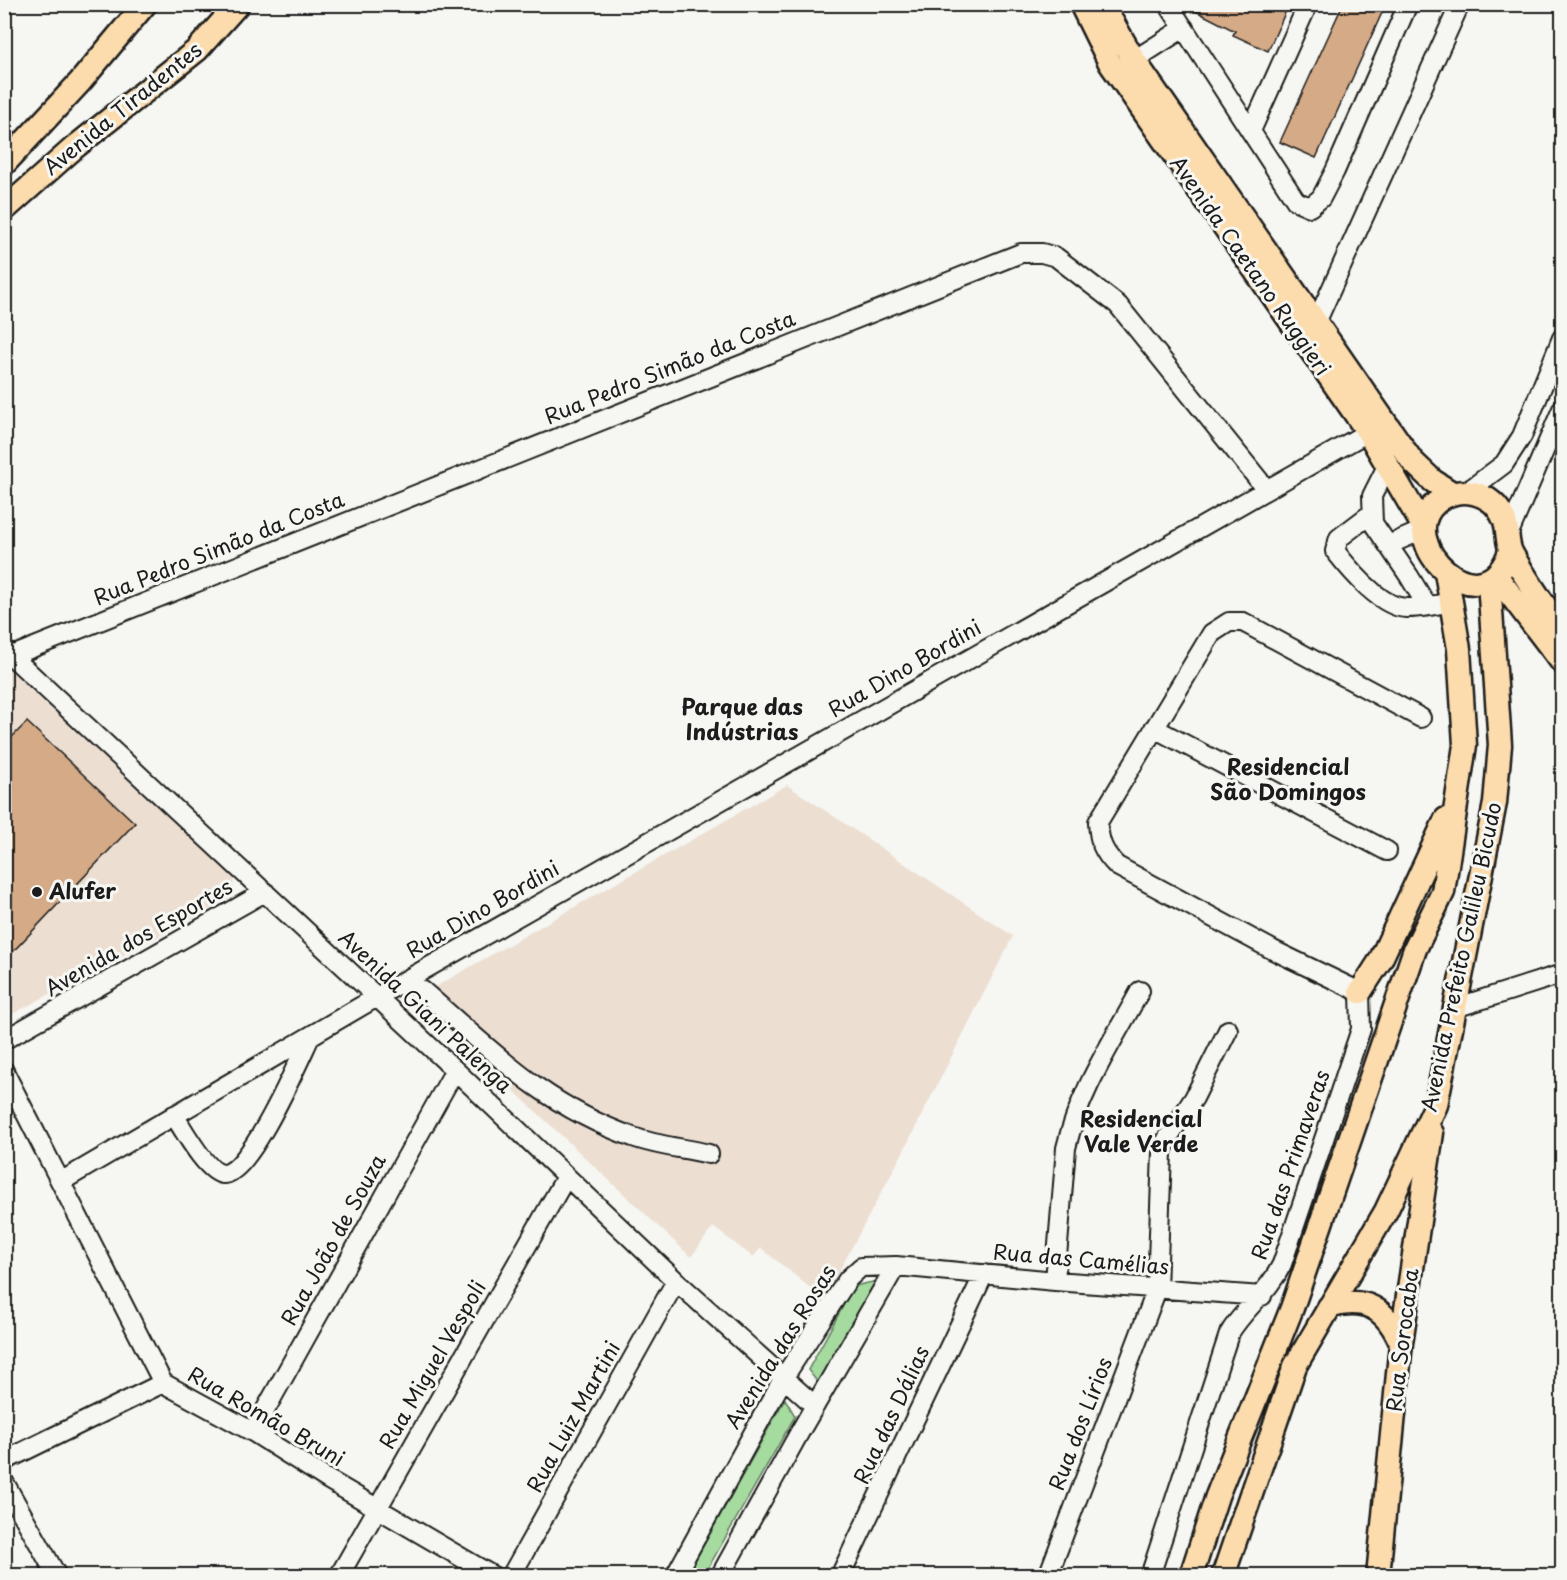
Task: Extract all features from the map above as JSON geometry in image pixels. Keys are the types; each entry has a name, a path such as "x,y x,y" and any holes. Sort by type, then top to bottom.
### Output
{"main road":[{"name":"Avenida Tiradentes","path":"4,164 80,82 145,4"},
{"name":"Avenida Tiradentes","path":"4,210 75,147 162,81 197,50 238,4"},
{"name":"Avenida Caetano Ruggieri","path":"1081,4 1110,63 1368,432 1423,528"},
{"name":"Avenida Caetano Ruggieri","path":"1102,4 1134,60 1315,325 1412,461 1433,482 1460,492"},
{"path":"1509,542 1505,565 1493,579 1460,580 1446,572 1431,553 1423,528 1429,510 1460,492 1484,496 1496,506 1509,542 1540,600 1563,630"},
{"path":"1191,1575 1217,1496 1292,1308 1415,949 1443,892 1465,745 1464,698 1446,572"},
{"path":"1493,579 1563,662"},
{"name":"Avenida Prefeito Galileu Bicudo","path":"1223,1575 1295,1366 1386,1210 1436,1105 1495,803 1500,745 1493,579"},
{"path":"1360,992 1380,962 1460,790"},
{"name":"Rua Sorocaba","path":"1378,1575 1401,1343 1436,1105"},
{"path":"1329,1307 1350,1303 1371,1306 1393,1324 1401,1343"}],"street":[{"path":"1168,4 1296,201 1305,206 1314,205 1321,198 1335,171 1408,4"},
{"path":"1251,131 1308,4"},
{"path":"1315,325 1460,4"},
{"path":"1134,60 1184,28"},
{"name":"Rua Pedro Simão da Costa","path":"8,653 1021,253 1042,253 1056,257 1118,305 1266,489"},
{"path":"1460,492 1504,464 1554,380 1563,338"},
{"path":"1509,542 1563,409"},
{"name":"Rua Dino Bordini","path":"62,1181 406,980 1368,432"},
{"path":"1388,464 1372,496 1373,523 1426,606"},
{"path":"1372,513 1339,538 1335,550 1349,569 1387,603 1406,609 1451,603"},
{"path":"1388,545 1423,528"},
{"path":"1360,992 1133,877 1104,853 1099,837 1098,822 1212,633 1229,622 1243,622 1421,718"},
{"name":"Avenida Giani Palenga","path":"8,653 455,1070 676,1281 815,1406"},
{"path":"1154,728 1387,851"},
{"name":"Avenida dos Esportes","path":"4,1040 265,892"},
{"path":"1455,1008 1563,974"},
{"path":"406,980 423,991 522,1079 558,1103 634,1138 709,1154"},
{"path":"1055,1281 1066,1148 1071,1128 1081,1102 1140,991"},
{"name":"Rua das Primaveras","path":"1150,1575 1229,1334 1239,1317 1262,1296 1282,1264 1361,1029 1360,992"},
{"name":"Rua dos Lírios","path":"1048,1575 1157,1289 1162,1152 1167,1139 1194,1098 1228,1030"},
{"path":"174,1115 206,1163 215,1172 224,1174 231,1172 257,1142 310,1037"},
{"name":"Rua João de Souza","path":"253,1432 455,1070"},
{"name":"Rua Romão Bruni","path":"4,1071 163,1383 253,1432 493,1575"},
{"name":"Rua Miguel Vespoli","path":"339,1575 566,1177"},
{"name":"Avenida das Rosas","path":"675,1575 784,1377 853,1273 861,1267 870,1265 896,1266"},
{"path":"720,1575 896,1266"},
{"name":"Rua das Camélias","path":"896,1266 1055,1281 1262,1296"},
{"name":"Rua das Dálias","path":"840,1575 984,1274"},
{"name":"Rua Luiz Martini","path":"511,1575 676,1281"},
{"path":"4,1461 163,1383"},
{"path":"4,1482 57,1575"}],"shaded area":[{"path":"4,665 234,878 232,897 5,1018"},
{"path":"787,785 1013,936 902,1154 824,1299 761,1248 753,1257 713,1227 691,1257 431,1013 426,1000 430,990"}],"green space":[{"path":"877,1281 819,1384 808,1370 852,1290 859,1285"},
{"path":"785,1399 795,1416 704,1575 687,1575"}],"building":[{"path":"1182,4 1289,4 1268,51 1233,35 1235,31"},
{"path":"1343,4 1386,4 1316,158 1280,142"},
{"name":"Alufer","path":"27,722 135,823 4,961 4,745"}],"place":[{"name":"Alufer","path":"37,892"}],"district":[{"name":"Parque das Indústrias","path":"742,720"},
{"name":"Residencial São Domingos","path":"1288,780"},
{"name":"Residencial Vale Verde","path":"1141,1132"}]}
